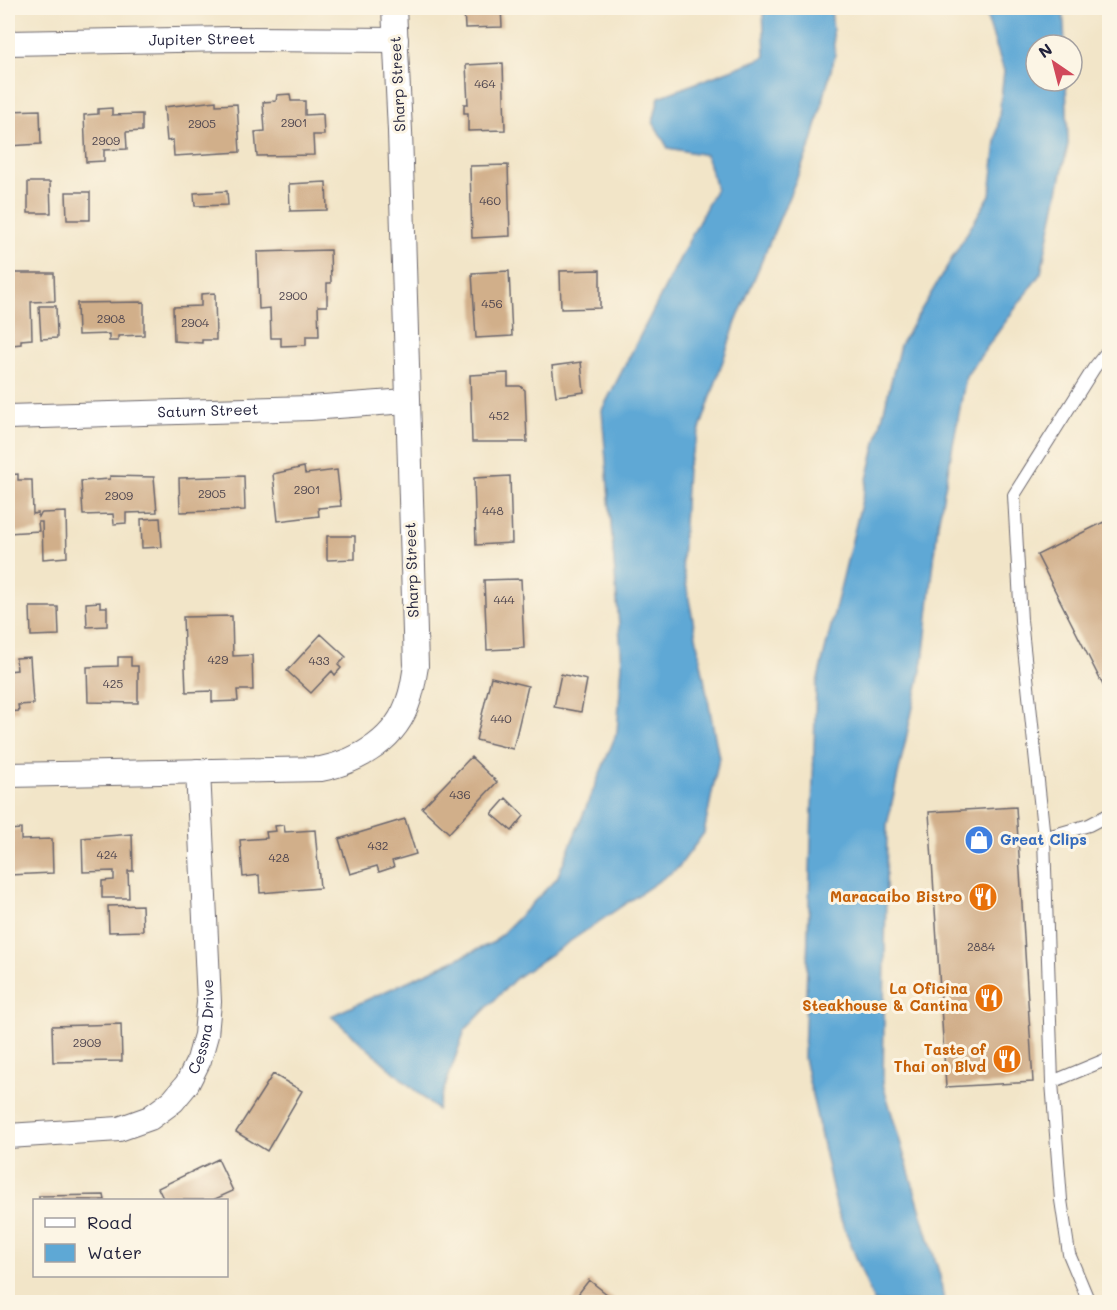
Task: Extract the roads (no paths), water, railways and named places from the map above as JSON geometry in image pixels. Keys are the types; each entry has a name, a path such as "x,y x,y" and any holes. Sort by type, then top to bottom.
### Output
{"street":[{"name":"Sharp Street","path":"8,775 321,769 342,764 367,753 387,736 400,719 409,699 416,666 400,131 394,8"},
{"name":"Jupiter Street","path":"8,43 231,39 396,40"},
{"name":"Saturn Street","path":"8,417 310,408 407,401"},
{"name":"Cessna Drive","path":"8,1136 119,1129 150,1118 173,1101 188,1084 199,1060 206,1035 209,1002 198,771"}],"lane":[{"path":"1089,1302 1069,1254 1060,1200 1052,1082 1044,838 1021,620 1014,495 1094,368 1110,348"},
{"path":"1044,838 1089,825 1110,814"},
{"path":"1052,1082 1110,1058"}],"water":[{"path":"763,8 831,8 835,55 812,142 736,322 687,468 682,562 719,758 704,833 678,868 516,978 465,1030 437,1110 331,1016 494,942 557,878 617,732 622,664 602,410 716,188 706,155 668,148 653,122 659,97 765,57"},
{"path":"984,8 1063,8 1064,33 1024,33 1024,93 1066,93 1068,144 1041,273 966,376 938,524 923,662 887,825 883,1084 940,1276 944,1302 874,1302 837,1210 804,1058 816,687 900,345 990,195 1004,71"}],"place":[{"name":"Great Clips","path":"979,840"},
{"name":"Maracaibo Bistro","path":"983,897"},
{"name":"La Oficina Steakhouse & Cantina","path":"989,998"},
{"name":"Taste of Thai on Blvd","path":"1007,1059"}]}
